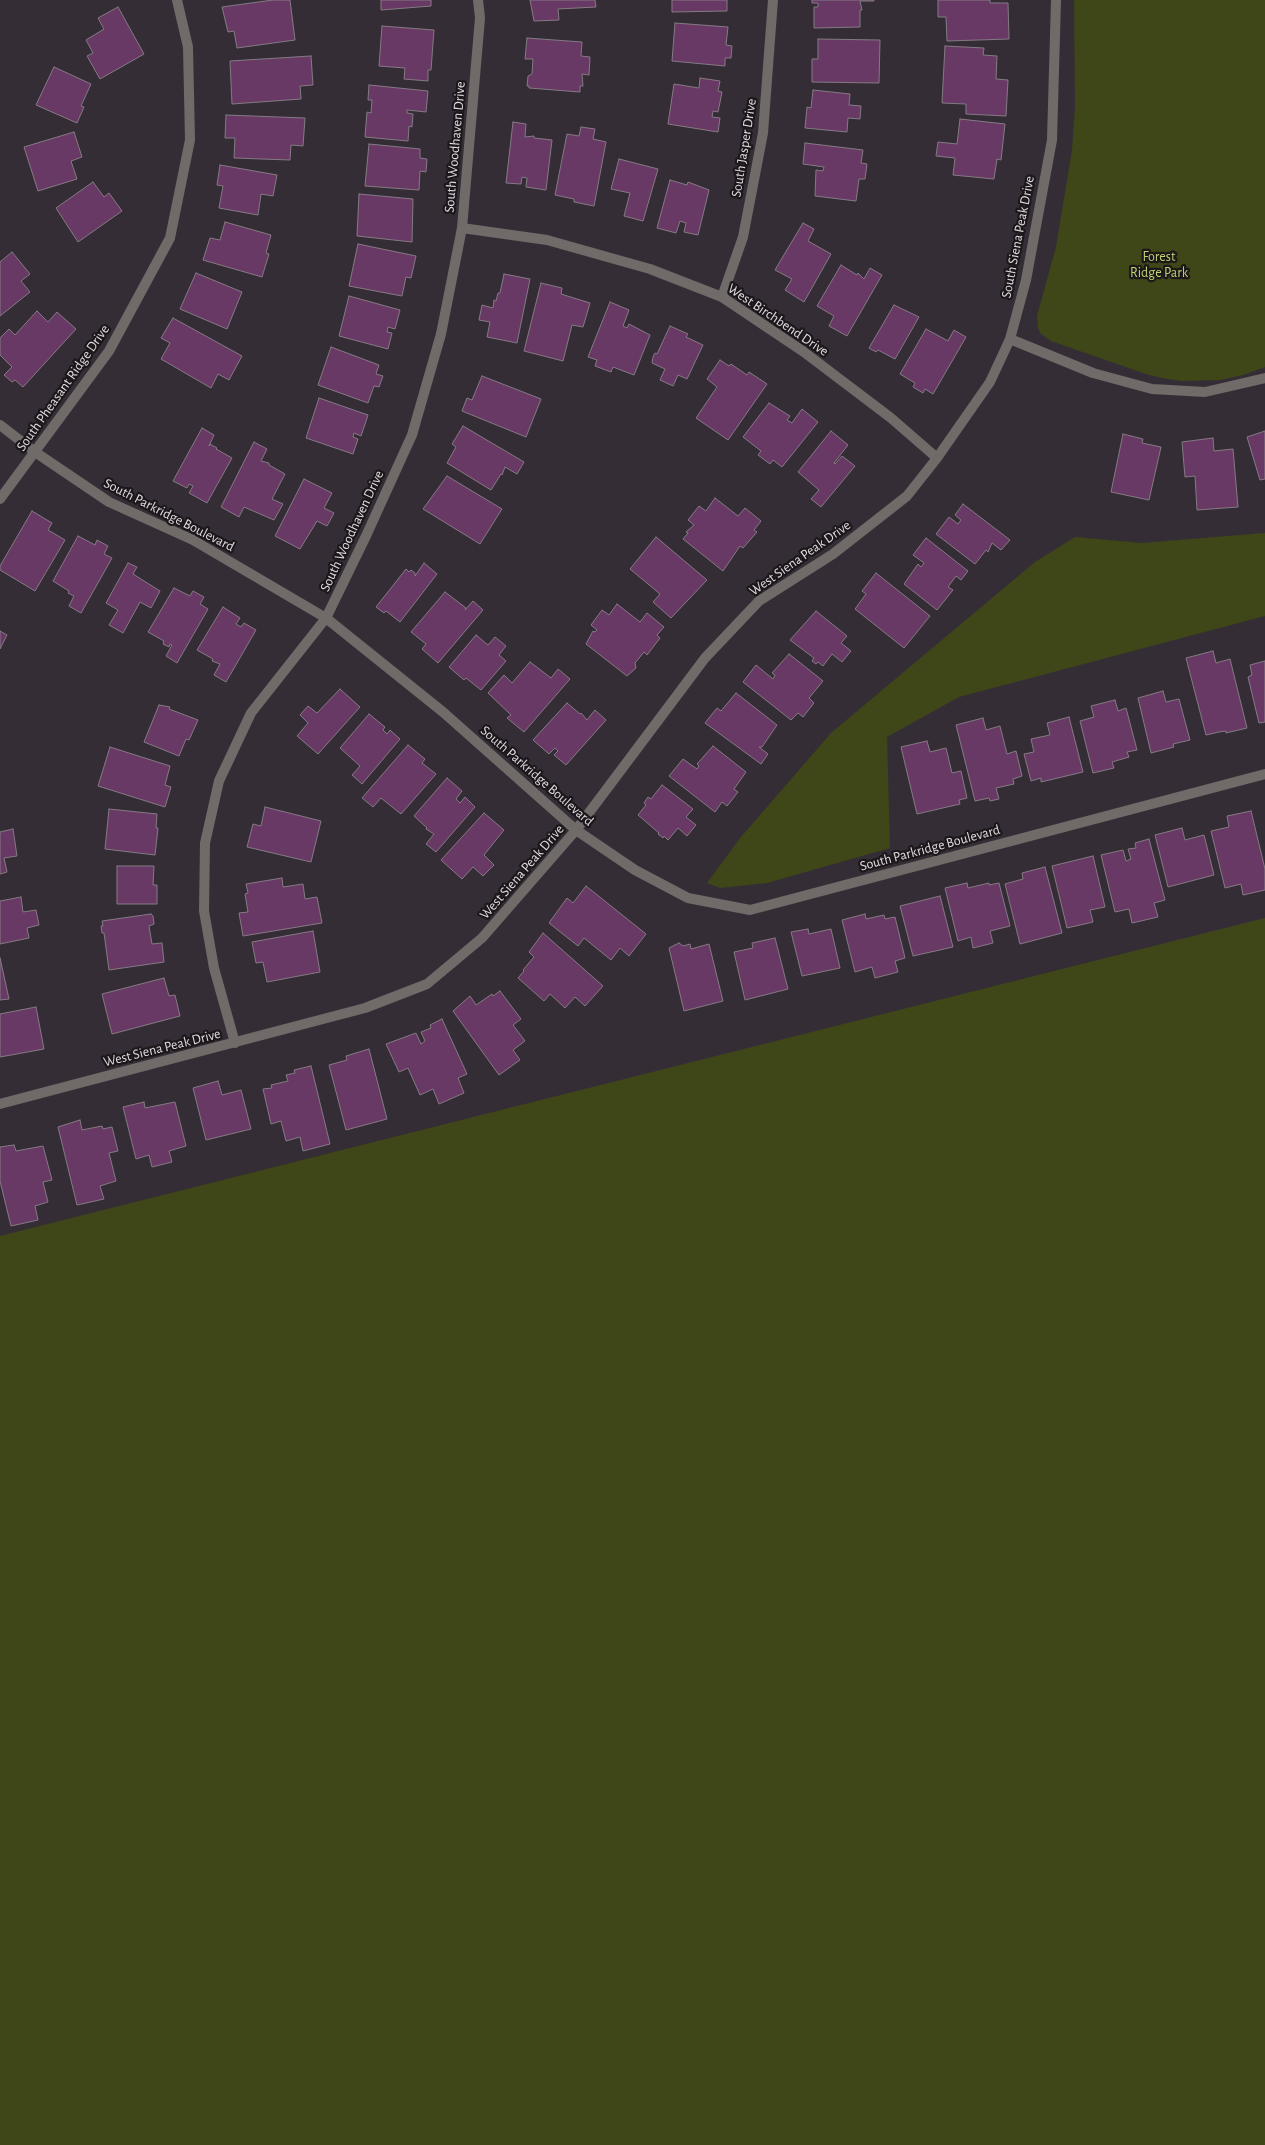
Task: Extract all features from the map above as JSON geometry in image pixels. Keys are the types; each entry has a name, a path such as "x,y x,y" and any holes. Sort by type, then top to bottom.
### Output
{"street":[{"name":"South Pheasant Ridge Drive","path":"0,499 109,351 170,238 190,140 188,47 177,0"},
{"name":"South Woodhaven Drive","path":"235,1043 214,968 204,912 205,843 219,781 252,713 326,618 412,435 441,334 462,228 480,18 478,0"},
{"name":"South Jasper Drive","path":"722,297 743,236 763,132 773,0"},
{"name":"South Siena Peak Drive","path":"937,458 990,382 1010,339 1026,280 1052,140 1056,0"},
{"name":"West Birchbend Drive","path":"462,228 547,240 650,269 722,297 812,358 892,418 937,458"},
{"path":"1010,339 1093,373 1152,389 1205,392 1265,378"},
{"name":"South Parkridge Boulevard","path":"0,425 35,452 109,502 193,540 326,618 443,712 576,830 635,870 688,898 750,910 1265,774"},
{"name":"West Siena Peak Drive","path":"0,1104 365,1008 427,984 482,938 576,830 705,658 759,601 833,554 908,496 937,458"}],"green space":[{"name":"Forest Ridge Park","path":"1074,0 1265,0 1265,367 1243,375 1220,380 1181,381 1146,374 1051,341 1041,334 1038,328 1037,316 1056,247 1072,150 1075,107"},
{"path":"1265,533 1265,616 959,697 887,737 890,848 767,883 720,888 707,883 741,837 831,733 1035,562 1075,537 1141,543"},
{"path":"1265,918 1265,2145 0,2145 0,1236"}],"building":[{"path":"273,0 290,0 295,40 237,48 234,31 228,32 222,7"},
{"path":"381,0 431,0 431,6 381,10"},
{"path":"530,0 595,0 596,7 558,9 559,20 534,21"},
{"path":"672,0 727,0 727,11 672,12"},
{"path":"812,0 874,1 860,1 862,10 860,10 860,27 814,28 814,7 818,7 818,3 812,3"},
{"path":"938,0 990,0 990,3 1008,3 1009,39 947,41 946,17 938,17"},
{"path":"118,7 144,54 100,79 87,56 93,53 86,40 104,29 98,18"},
{"path":"675,23 728,27 726,45 732,46 731,58 725,58 725,66 672,61"},
{"path":"382,26 434,30 431,70 428,70 428,81 404,79 405,68 379,66"},
{"path":"527,38 582,42 581,56 590,57 589,75 582,74 583,86 580,86 580,92 529,88 527,86 528,76 532,74 533,59 525,59"},
{"path":"818,39 880,40 879,83 812,82 812,59 818,59"},
{"path":"945,46 984,48 983,55 997,56 996,79 1008,80 1006,116 966,114 966,104 942,103"},
{"path":"311,56 313,85 300,86 301,99 232,104 230,61"},
{"path":"54,67 91,84 81,106 84,107 77,123 36,105"},
{"path":"700,78 720,81 718,91 722,92 718,112 713,111 712,117 720,118 718,132 668,124 674,84 699,88"},
{"path":"369,85 428,91 426,112 407,110 407,113 413,114 412,127 409,126 408,141 365,137 367,112 371,113 372,100 368,100"},
{"path":"813,90 850,94 849,105 861,106 860,119 848,118 847,132 805,128 807,107 811,108"},
{"path":"226,115 305,118 303,146 291,145 290,160 234,158 235,138 225,138"},
{"path":"960,119 1005,124 1001,160 997,159 994,179 953,175 955,158 936,156 938,142 957,144"},
{"path":"513,122 526,124 525,137 534,136 534,138 552,140 546,190 526,187 527,178 522,177 521,184 506,183"},
{"path":"581,127 595,129 593,139 606,142 594,206 574,202 574,199 555,195 567,134 579,136"},
{"path":"74,132 82,157 71,161 77,179 38,191 24,147"},
{"path":"805,143 863,150 861,163 867,164 865,179 859,179 856,201 815,196 816,170 823,171 824,167 803,164"},
{"path":"369,144 420,149 420,158 427,159 426,172 420,171 419,190 365,186"},
{"path":"619,159 658,169 643,221 624,216 630,193 611,189"},
{"path":"220,165 277,175 273,196 261,194 258,215 219,208 223,186 217,185"},
{"path":"670,180 687,185 688,182 709,190 698,235 684,232 686,223 680,221 676,233 657,228"},
{"path":"93,182 104,197 109,193 122,211 78,242 56,208"},
{"path":"359,194 413,199 412,242 357,236"},
{"path":"225,222 271,235 266,253 269,254 262,277 203,260 210,238 220,240"},
{"path":"803,223 814,229 808,241 831,254 804,302 785,290 792,279 775,270"},
{"path":"358,244 416,256 411,278 406,277 402,296 349,286"},
{"path":"12,252 30,274 21,281 30,292 0,316 0,262"},
{"path":"841,265 857,275 858,273 864,279 870,268 882,275 847,336 829,326 834,316 817,306"},
{"path":"196,273 242,292 227,329 180,309"},
{"path":"504,274 530,279 517,343 487,337 490,322 479,320 482,305 493,308 494,300 496,301 498,293 500,293"},
{"path":"541,283 562,288 561,294 590,303 583,327 572,325 563,361 524,351"},
{"path":"349,296 400,310 395,329 388,327 387,332 392,333 388,349 339,336"},
{"path":"610,302 629,310 623,326 627,328 629,324 650,335 634,375 613,367 611,372 595,366 597,360 588,357"},
{"path":"894,305 919,317 895,359 878,350 876,352 869,348"},
{"path":"37,311 48,322 57,312 76,329 23,387 15,380 12,382 4,375 12,367 0,355 0,338 9,329 15,335"},
{"path":"173,318 242,356 229,380 218,374 211,388 161,359 170,343 161,338"},
{"path":"670,326 688,334 686,337 703,345 687,379 678,375 673,386 660,380 665,369 652,363 653,357 655,353 657,354"},
{"path":"926,329 948,341 954,330 966,337 933,394 925,389 923,393 913,387 915,383 900,374"},
{"path":"331,347 379,365 376,374 383,376 379,387 374,386 368,403 318,385"},
{"path":"720,360 729,366 731,364 747,375 749,372 767,384 728,440 696,418 717,387 707,379"},
{"path":"482,376 541,399 526,437 462,411 467,398 472,400"},
{"path":"319,398 368,415 361,436 354,433 353,437 358,439 353,454 306,438"},
{"path":"769,403 790,416 787,420 792,423 802,409 818,422 782,467 773,460 770,464 758,455 761,451 743,437"},
{"path":"463,426 524,462 517,474 505,467 502,475 491,490 447,463 456,447 452,444"},
{"path":"202,428 214,435 209,446 210,444 232,458 207,503 189,493 193,486 189,484 187,488 173,481"},
{"path":"831,431 848,445 834,463 842,456 855,466 821,507 811,499 819,490 798,472"},
{"path":"1265,431 1265,479 1260,480 1247,437"},
{"path":"1123,434 1143,439 1142,443 1161,447 1149,500 1111,492"},
{"path":"1213,438 1214,451 1233,449 1238,507 1197,510 1195,476 1185,477 1182,442"},
{"path":"254,442 267,449 261,461 269,463 269,465 285,474 272,499 283,504 274,520 244,507 239,517 221,507"},
{"path":"447,476 502,509 480,544 423,509"},
{"path":"304,479 332,493 324,508 334,513 327,526 317,521 300,549 275,536"},
{"path":"715,498 738,516 745,508 761,521 754,530 757,532 743,548 740,546 723,571 683,539 688,533 686,532 694,525 688,520 699,506 706,511"},
{"path":"963,504 1010,540 1001,550 992,543 988,552 986,550 975,564 936,534 949,517 958,524 961,520 955,515"},
{"path":"32,511 52,523 48,530 65,540 35,591 0,570 0,566"},
{"path":"78,536 95,545 97,540 108,546 104,554 112,558 81,613 69,606 74,596 53,581"},
{"path":"656,537 707,580 671,618 653,602 660,594 630,569"},
{"path":"926,538 968,571 961,580 956,576 948,587 953,590 937,610 904,584 918,564 921,567 924,563 913,555"},
{"path":"128,563 137,567 133,574 160,591 151,608 140,602 123,633 109,625 118,610 106,603"},
{"path":"424,563 437,574 400,622 386,611 384,613 376,607 406,569 409,572 411,570 415,573 415,576"},
{"path":"876,573 930,616 904,648 855,609 866,594 862,591"},
{"path":"174,588 190,596 193,591 204,597 200,604 208,609 177,663 166,656 172,645 170,644 169,647 163,644 164,641 148,632"},
{"path":"445,592 466,608 465,610 473,601 483,610 438,663 422,649 426,644 411,632"},
{"path":"617,604 640,622 647,613 664,627 657,635 660,638 647,655 644,652 635,663 636,668 627,676 586,644 593,631 597,630 591,625 602,610 609,615"},
{"path":"223,607 240,618 236,624 241,627 244,623 256,630 226,682 214,675 220,664 212,661 213,659 197,650"},
{"path":"816,611 847,636 841,643 851,651 842,662 832,654 823,666 818,662 816,664 812,661 814,658 790,640"},
{"path":"0,631 7,635 0,649"},
{"path":"476,635 488,645 495,637 506,646 499,655 506,661 481,690 466,678 464,680 449,667"},
{"path":"1213,651 1216,663 1230,659 1247,728 1206,735 1186,658"},
{"path":"789,654 823,681 809,698 814,703 803,717 798,713 791,720 743,682 756,665 773,679 775,675 772,673"},
{"path":"1265,661 1265,722 1259,723 1248,677 1252,675 1250,665"},
{"path":"530,662 551,678 558,669 570,679 524,732 507,718 511,715 488,693 504,675 512,683"},
{"path":"340,689 360,707 318,754 297,736 308,723 300,715 308,706 317,713"},
{"path":"1163,691 1166,702 1179,699 1190,740 1173,744 1174,747 1151,753 1138,698"},
{"path":"736,693 777,725 762,747 759,747 768,754 761,764 705,723 717,708 721,711"},
{"path":"1115,700 1118,711 1126,708 1137,750 1127,752 1129,757 1112,762 1114,768 1093,773 1080,721 1094,717 1091,706"},
{"path":"567,703 587,720 595,710 606,720 566,765 554,755 558,751 555,748 549,754 533,740"},
{"path":"159,705 170,707 169,709 198,720 189,740 186,739 179,756 144,742"},
{"path":"369,714 385,727 383,730 387,734 390,730 400,739 362,784 352,775 360,766 340,748"},
{"path":"1069,717 1083,772 1041,782 1041,778 1031,781 1024,754 1034,752 1031,739 1050,735 1047,723"},
{"path":"983,718 986,730 1000,726 1007,754 1016,751 1022,776 1013,779 1014,784 996,788 999,799 990,801 989,798 975,801 956,725"},
{"path":"927,741 930,752 946,748 952,773 961,771 967,798 959,800 960,804 917,814 901,747"},
{"path":"408,745 425,759 422,763 436,774 401,814 381,798 373,807 362,798"},
{"path":"713,746 746,772 734,789 738,792 727,806 722,802 715,812 669,776 683,759 697,769 699,766 697,764"},
{"path":"110,747 170,766 165,785 171,787 165,807 98,786"},
{"path":"447,778 462,791 456,799 460,803 465,797 475,807 436,852 426,844 434,834 426,829 414,816"},
{"path":"662,785 693,809 686,817 696,825 687,836 678,828 668,840 664,836 663,838 638,815 646,805 644,803 648,797 651,799"},
{"path":"265,807 321,821 311,862 247,847 253,824 261,826"},
{"path":"109,809 157,814 156,828 158,828 155,855 105,849"},
{"path":"1251,811 1265,869 1265,890 1243,895 1241,884 1225,888 1211,831 1229,827 1227,816"},
{"path":"484,813 504,830 484,855 494,865 483,876 473,867 462,879 441,860"},
{"path":"1182,828 1185,840 1204,835 1214,875 1168,887 1155,835"},
{"path":"13,829 17,856 4,858 7,872 0,874 0,832"},
{"path":"1149,839 1165,900 1154,903 1158,917 1132,923 1129,909 1115,912 1101,855 1123,850 1126,861 1131,859 1128,849 1136,848 1135,843"},
{"path":"1093,856 1105,907 1090,910 1093,922 1067,928 1052,866"},
{"path":"117,866 154,866 153,885 157,885 157,904 117,904"},
{"path":"1045,867 1062,933 1020,944 1005,884 1023,879 1022,873"},
{"path":"282,878 283,887 303,884 305,899 317,897 322,923 243,936 239,913 248,912 245,894 248,893 246,884"},
{"path":"967,883 968,888 989,883 989,885 999,883 1010,926 990,931 993,943 973,948 971,937 958,941 945,888"},
{"path":"586,886 646,934 629,956 620,948 611,960 584,938 578,946 549,923 567,898 573,903"},
{"path":"940,896 953,947 913,956 900,906"},
{"path":"21,897 23,912 36,910 39,925 27,928 29,938 0,944 0,901"},
{"path":"151,914 154,924 149,926 152,944 162,943 164,962 109,970 104,933 102,933 101,926 103,926 102,921"},
{"path":"865,914 866,919 884,915 885,919 895,917 905,958 895,961 898,972 875,978 872,967 855,972 842,920"},
{"path":"808,929 809,934 831,929 840,968 802,976 791,932"},
{"path":"313,931 320,972 267,982 263,962 256,963 252,942"},
{"path":"543,933 603,986 585,1006 575,997 565,1008 550,994 544,1001 518,978 534,957 529,952"},
{"path":"775,938 788,989 745,1000 734,952 753,948 752,943"},
{"path":"679,943 683,946 690,944 691,949 709,944 723,1001 684,1011 669,948"},
{"path":"0,958 9,999 0,1000"},
{"path":"164,978 169,996 175,995 180,1016 112,1034 102,994"},
{"path":"500,991 521,1019 513,1025 525,1041 513,1050 520,1060 499,1075 453,1011 470,996 476,1005"},
{"path":"36,1007 44,1049 0,1057 0,1014"},
{"path":"442,1019 467,1074 458,1078 464,1093 439,1104 433,1089 420,1095 408,1068 399,1072 386,1044 416,1033 421,1044 425,1041 421,1032 431,1028 430,1025"},
{"path":"369,1049 387,1119 346,1130 329,1065 347,1060 346,1056"},
{"path":"311,1066 330,1144 303,1151 300,1137 286,1141 281,1121 271,1124 263,1089 272,1088 271,1085 288,1081 286,1075 295,1073 294,1070"},
{"path":"218,1081 222,1095 241,1090 251,1129 206,1140 193,1088"},
{"path":"144,1102 145,1108 175,1102 186,1146 169,1151 172,1162 152,1167 149,1155 136,1159 123,1107"},
{"path":"80,1120 82,1130 102,1126 103,1129 112,1127 118,1151 109,1153 116,1181 100,1186 104,1199 77,1205 58,1127"},
{"path":"14,1145 16,1151 43,1146 52,1180 43,1182 48,1202 35,1206 38,1220 11,1226 0,1181 0,1147"}]}
